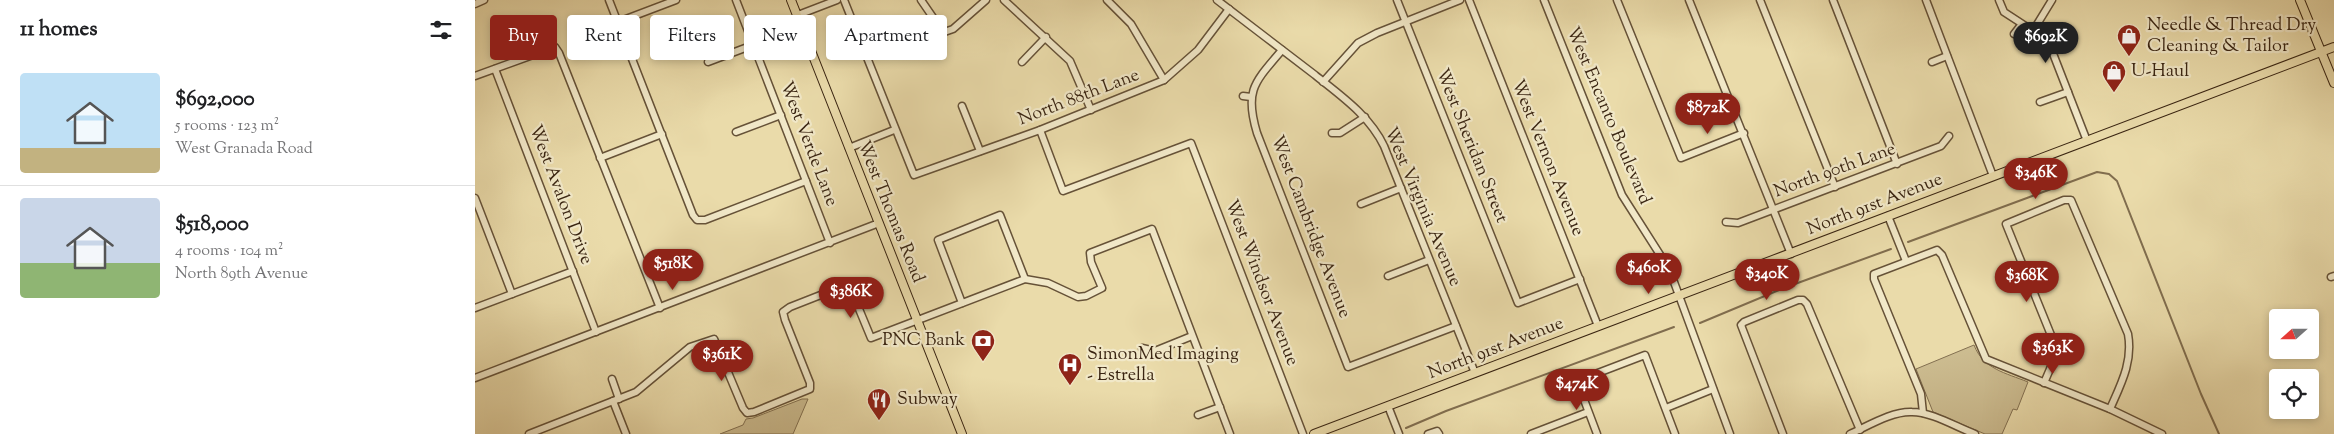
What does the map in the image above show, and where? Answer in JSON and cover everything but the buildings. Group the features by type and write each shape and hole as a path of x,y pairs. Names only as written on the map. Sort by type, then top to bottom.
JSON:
{"main road":[{"name":"West Thomas Road","path":"791,0 797,15"},
{"path":"2301,0 2334,83"},
{"name":"North 91st Avenue","path":"1313,434 2334,47"},
{"name":"West Thomas Road","path":"814,60 962,434"}],"street":[{"path":"609,0 615,15"},
{"path":"636,15 676,0"},
{"name":"West Verde Lane","path":"736,0 744,21"},
{"path":"800,15 837,0"},
{"path":"844,0 894,130 849,148"},
{"path":"921,0 931,15"},
{"path":"947,31 953,29 986,0"},
{"path":"1004,0 1070,60 1091,110"},
{"path":"1107,0 1131,24 1164,80"},
{"name":"West Virginia Avenue","path":"1217,0 1365,117 1381,139 1475,373"},
{"name":"West Sheridan Street","path":"1397,0 1518,303 1580,279"},
{"path":"1323,82 1358,43 1459,0"},
{"name":"West Vernon Avenue","path":"1469,0 1598,326"},
{"name":"West Encanto Boulevard","path":"1544,0 1623,196 1664,262 1679,296 1730,434"},
{"path":"1617,0 1681,158 1744,133"},
{"path":"1689,0 1791,254"},
{"path":"1761,0 1835,187"},
{"path":"1833,0 1897,164"},
{"path":"1926,0 1993,176"},
{"path":"1999,0 2003,12 2033,30 2043,38 2052,51 2087,141"},
{"path":"2033,30 2051,0"},
{"name":"North 88th Lane","path":"894,130 913,175 1040,130 1164,80 1198,50 1229,9"},
{"path":"2014,34 2021,24"},
{"path":"1022,62 1045,37"},
{"path":"475,76 555,47 660,308"},
{"path":"708,62 744,48"},
{"path":"1243,96 1251,97 1258,80 1282,50"},
{"path":"1932,62 1947,56"},
{"path":"633,60 693,215 697,220 705,220 807,181"},
{"name":"West Verde Lane","path":"759,60 830,243"},
{"name":"West Avalon Drive","path":"495,69 596,332"},
{"path":"2040,102 2068,92"},
{"name":"West Cambridge Avenue","path":"1251,97 1251,107 1257,133 1348,367 1456,326"},
{"path":"962,106 980,151"},
{"path":"736,132 781,115"},
{"path":"1332,132 1341,133 1346,131 1365,117"},
{"name":"West Windsor Avenue","path":"1040,130 1063,191 1191,143 1303,434"},
{"path":"600,158 662,134"},
{"name":"North 90th Lane","path":"1726,222 1739,223 1897,164 1941,146 1949,136"},
{"path":"1361,204 1401,188"},
{"path":"475,198 512,294"},
{"path":"2044,383 2053,362 2053,340 2006,224 2064,200 2071,200 2129,340 2129,365 2110,409"},
{"path":"963,303 938,240 1000,215 1025,279"},
{"path":"1889,216 1906,261"},
{"path":"475,378 879,223"},
{"path":"529,434 545,431 642,389 690,346 714,339 747,413 810,389 810,383 783,312 790,307 841,287 847,287 852,292 871,338 1025,279 1048,283 1078,297 1086,296 1102,288 1091,262 1090,253 1152,229 1230,434"},
{"path":"1923,413 1921,394 1874,279 1874,274 1937,250 1942,255 1986,358 2110,409 2162,434"},
{"path":"1388,276 1429,260"},
{"path":"475,308 573,271"},
{"path":"1783,434 1741,326 1745,322 1798,300 1803,300 1807,304 1859,430"},
{"path":"1142,348 1155,351 1193,336"},
{"path":"1597,434 1577,381 1645,355 1675,434"},
{"path":"612,379 626,434"},
{"path":"1666,408 1713,389"},
{"path":"1388,406 1399,434"},
{"path":"1198,415 1220,407"},
{"path":"1531,434 1588,412"},
{"path":"1849,434 1903,412 1923,413 1975,434"},
{"path":"1428,434 1438,432"}],"shaded area":[{"path":"1974,345 1983,360 1989,365 2028,382 2017,410 2013,409 2002,434 1985,434 1933,412 1916,369"},
{"path":"802,399 808,399 793,434 720,434 743,425 746,419"}],"waterway":[{"path":"1908,242 2097,172 2109,174 2117,181 2201,394 2219,434"},
{"path":"1700,323 1784,288 1891,249"},
{"path":"1406,428 1446,411 1674,327"}],"place":[{"name":"Needle & Thread Dry Cleaning & Tailor","path":"2129,57"},
{"name":"U-Haul","path":"2114,93"},
{"name":"PNC Bank","path":"983,362"},
{"name":"SimonMed Imaging - Estrella","path":"1070,386"},
{"name":"Subway","path":"879,421"}]}
